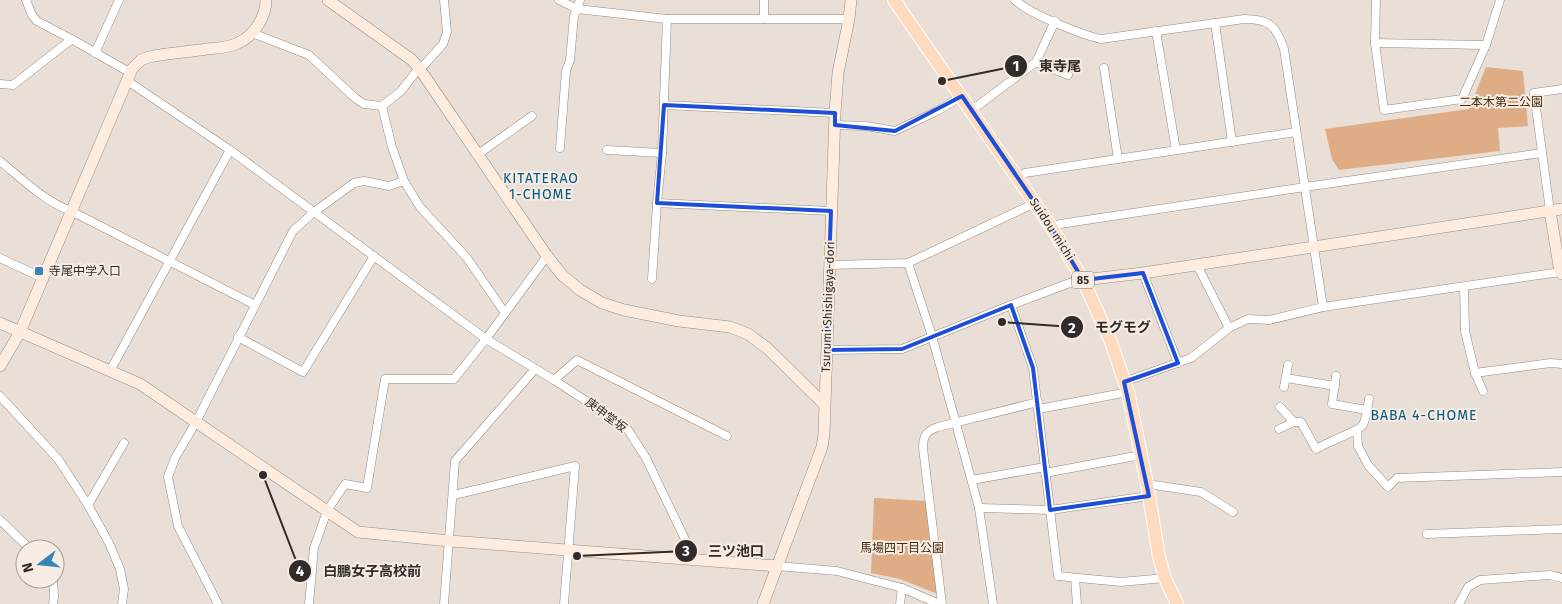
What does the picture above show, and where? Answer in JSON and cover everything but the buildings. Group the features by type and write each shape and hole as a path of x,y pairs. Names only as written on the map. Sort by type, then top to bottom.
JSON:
{"main road":[{"name":"Suidou michi","path":"894,0 1036,203 1083,280 1111,342 1126,387 1148,490 1159,557 1165,578 1177,604"}],"street":[{"name":"庚申堂坂","path":"26,0 32,15 37,21 95,53 486,339 595,406 628,430 646,458 695,560"},
{"path":"95,53 120,0"},
{"path":"0,366 20,332 128,76 134,66 145,58 231,46 242,41 252,33 265,12 266,0"},
{"path":"328,0 412,60 419,68 547,256 562,275 580,290 602,303 632,312 679,321 730,327 748,334 767,348 824,404"},
{"path":"252,33 309,55 355,98 364,104 382,106 401,91 419,68 444,44 447,32 444,0"},
{"path":"559,0 577,9 667,19 849,19"},
{"path":"560,148 566,71 570,60 574,16 580,0"},
{"path":"764,0 764,19"},
{"name":"Tsurumi Shishigaya-dori","path":"763,604 820,453 824,434 835,119 838,73 851,0"},
{"path":"1015,0 1101,42 1156,31 1244,19 1258,19 1266,22 1277,32 1284,49 1323,307"},
{"path":"1376,0 1375,43 1384,110 1462,99 1486,45 1500,0"},
{"path":"652,278 662,153 667,19"},
{"path":"972,110 1036,62 1055,21"},
{"path":"1215,23 1232,142"},
{"path":"1156,31 1176,150"},
{"path":"0,84 13,84 72,39"},
{"path":"1375,43 1486,45"},
{"path":"1036,62 1068,75"},
{"path":"1104,68 1118,159"},
{"path":"0,324 140,384 358,532 364,534 838,571 902,588 941,604 923,441 926,432 956,422 1126,387 1191,358 1229,328 1248,320 1269,320 1323,307 1561,273 1556,210 1542,153 1534,93 1562,89"},
{"path":"664,105 835,119 895,131 937,111 962,96"},
{"path":"382,106 392,147 404,181 420,207 467,258 505,314"},
{"path":"477,155 532,116"},
{"path":"1018,178 1025,173 1296,132"},
{"path":"110,371 230,150"},
{"path":"607,150 662,153"},
{"path":"1052,228 1060,224 1542,153"},
{"path":"0,161 58,206 255,305"},
{"path":"218,604 178,526 168,477 175,458 196,422 293,231 314,212 354,183 364,181 389,186 404,181"},
{"path":"657,203 831,211"},
{"path":"829,265 908,263 1036,203"},
{"path":"826,350 902,349 1075,281 1143,273 1556,210"},
{"path":"238,338 303,372 374,256"},
{"path":"309,604 314,548 327,511 345,484 367,488 385,379 454,379 547,256"},
{"path":"0,258 43,278"},
{"path":"908,263 932,336 980,508 993,604"},
{"path":"1197,265 1229,328"},
{"path":"1143,273 1178,363"},
{"path":"1464,287 1466,330 1475,373 1484,391"},
{"path":"1011,305 1033,368 1058,576 1122,582 1165,578"},
{"path":"554,380 576,360 727,436"},
{"path":"1475,373 1551,363 1562,364"},
{"path":"1284,387 1288,365"},
{"path":"444,604 454,495 455,461 535,369"},
{"path":"1336,376 1332,404 1367,410"},
{"path":"1286,378 1335,386"},
{"path":"0,396 58,459 88,505 109,543 120,569 124,589 122,604"},
{"path":"1279,429 1294,422 1301,422 1316,449 1363,426 1369,399"},
{"path":"1280,407 1294,422"},
{"path":"1358,430 1358,446 1368,465 1388,487 1398,478 1562,472"},
{"path":"88,505 124,443"},
{"path":"972,480 1141,455"},
{"path":"454,495 575,466 564,604"},
{"path":"980,508 1050,510 1148,490 1201,492 1233,512"},
{"path":"0,520 20,539"},
{"path":"1427,534 1562,529"},
{"path":"1459,604 1468,587 1480,580 1550,575 1562,578"},
{"path":"1075,578 1077,604"},
{"path":"900,604 902,588"},
{"path":"52,604 54,589"}],"highlighted area":[{"path":"962,96 1052,228 1083,280 1143,273 1178,363 1124,382 1149,496 1050,510 1033,368 1011,305 902,349 826,350 831,211 657,203 664,105 835,113 835,125 895,131"}],"green space":[{"name":"二本木第二公園","path":"1486,67 1523,71 1528,126 1498,128 1500,151 1339,170 1332,159 1325,129 1469,109"},
{"name":"馬場四丁目公園","path":"874,498 927,501 938,594 900,579 871,573"}],"place":[{"name":"東寺尾","path":"942,81"},
{"name":"寺尾中学入口","path":"39,271"},
{"name":"モグモグ","path":"1002,322"},
{"name":"白鵬女子高校前","path":"263,475"},
{"name":"三ツ池口","path":"577,556"}],"district":[{"name":"KITATERAO 1-CHOME","path":"541,186"},
{"name":"BABA 4-CHOME","path":"1424,415"}]}
